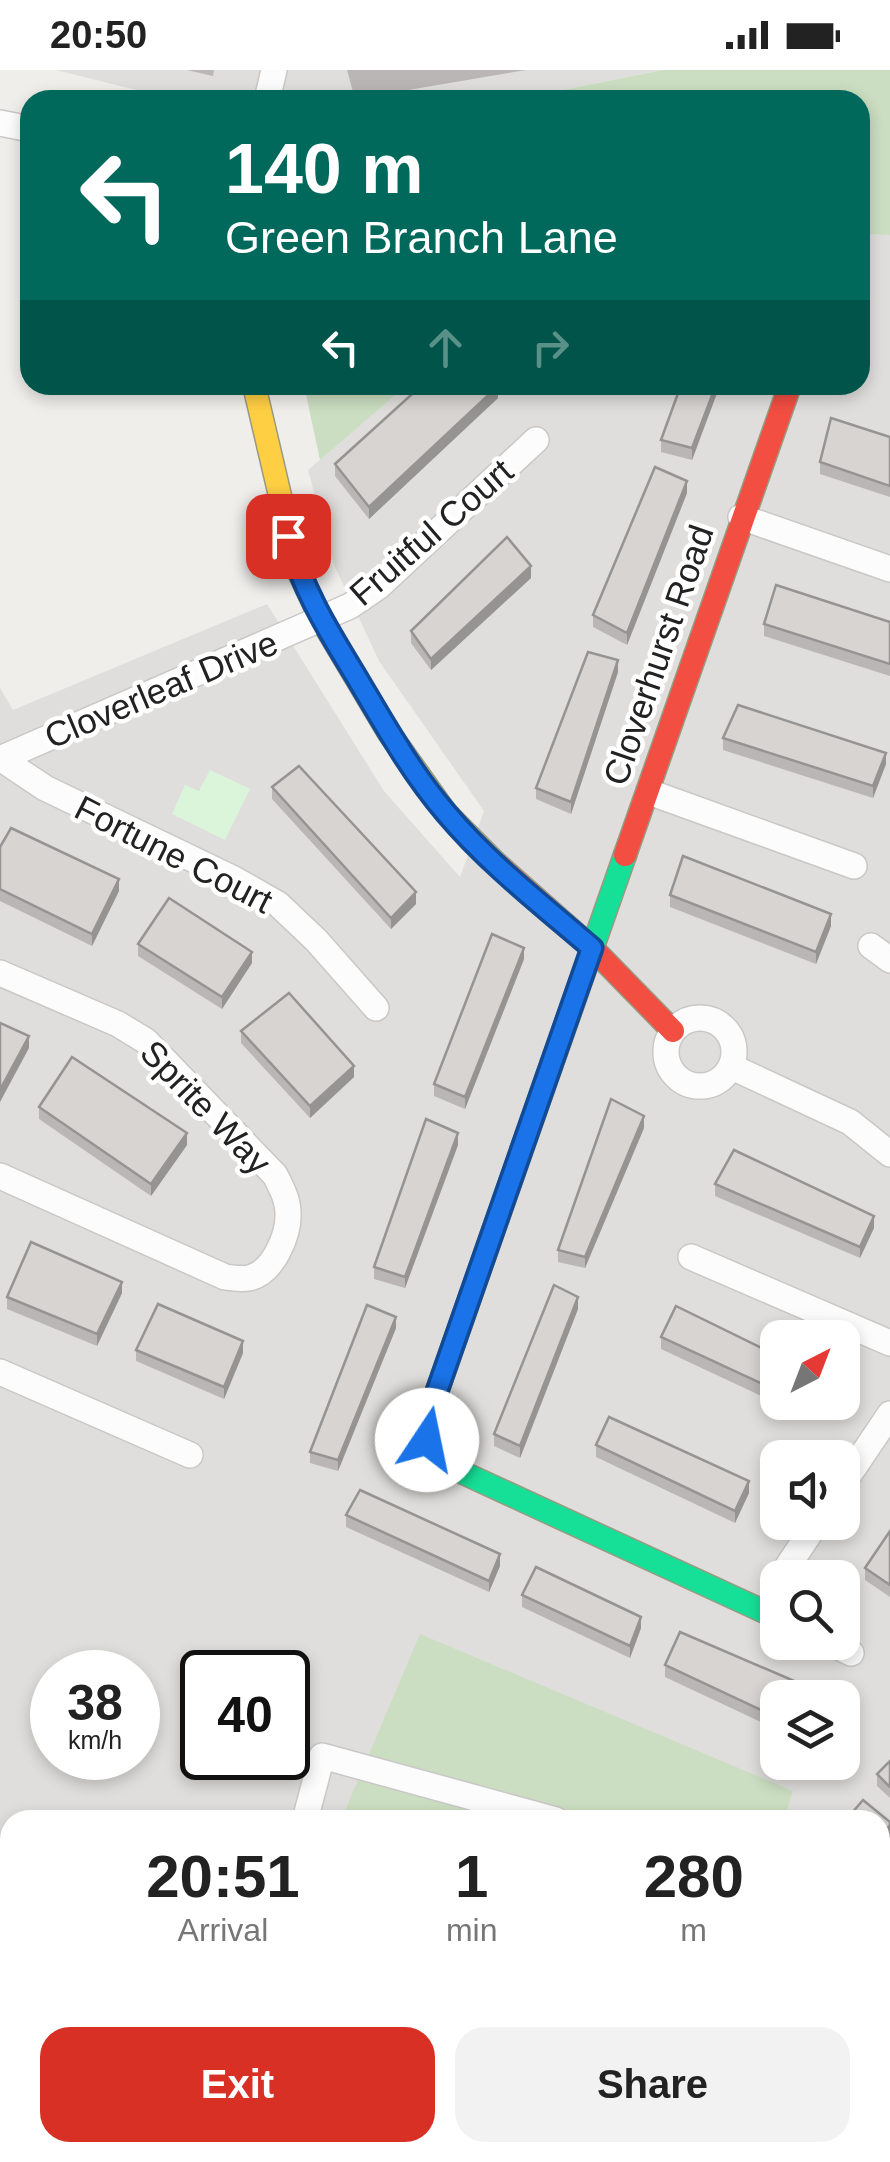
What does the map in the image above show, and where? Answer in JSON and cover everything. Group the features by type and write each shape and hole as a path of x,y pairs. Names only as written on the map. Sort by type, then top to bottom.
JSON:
{"street":[{"path":"256,395 296,568 321,619 390,733 446,813 515,882 592,948 673,1031"},
{"name":"Cloverhurst Road","path":"760,1610 446,1465 427,1440 428,1417 786,395"},
{"name":"Fruitful Court","path":"321,619 378,588 536,440"},
{"path":"741,518 890,568"},
{"name":"Cloverleaf Drive","path":"0,759 321,619"},
{"name":"Fortune Court","path":"0,759 45,788 278,904 376,1008"},
{"path":"649,792 854,866"},
{"name":"Sprite Way","path":"0,974 118,1024 146,1041 274,1174 286,1197 289,1216 274,1263 248,1278 225,1278 0,1176"},
{"path":"697,1018 724,1027 735,1053 732,1067 710,1086 682,1082 666,1059 673,1031 697,1018"},
{"path":"732,1067 850,1122 890,1154"},
{"path":"691,1257 890,1343"},
{"path":"0,1372 190,1455"},
{"path":"860,1458 890,1414"},
{"path":"308,1810 322,1756 519,1810"}],"shaded area":[{"path":"56,70 663,70 562,90 136,90"},
{"path":"870,234 890,235 890,1810 787,1810 793,1791 500,1810 0,1810 0,688 13,710 267,604 384,791 460,877 484,811 379,661 335,567 308,470 395,395 870,395"}],"green space":[{"path":"663,70 890,70 890,235 870,234 870,90 562,90"},
{"path":"306,395 395,395 320,460"},
{"path":"210,770 250,789 225,840 172,814 185,785 199,791"},
{"path":"420,1634 793,1791 787,1810 345,1810"}],"building":[{"path":"411,395 488,395 369,507 335,464"},
{"path":"677,395 712,395 692,448 661,440"},
{"path":"831,418 890,437 890,486 820,462"},
{"path":"655,467 687,481 627,633 593,615"},
{"path":"507,537 531,566 431,659 411,631"},
{"path":"776,585 890,622 890,664 764,624"},
{"path":"588,652 618,660 571,802 536,788"},
{"path":"738,705 886,753 873,786 723,738"},
{"path":"299,766 416,892 391,918 272,787"},
{"path":"11,828 119,879 92,934 0,889 0,847"},
{"path":"683,856 831,914 816,952 670,895"},
{"path":"169,898 252,952 222,997 138,944"},
{"path":"492,934 524,948 465,1097 434,1084"},
{"path":"289,993 354,1066 310,1106 241,1031"},
{"path":"0,1023 29,1036 0,1090"},
{"path":"72,1057 187,1133 151,1184 39,1107"},
{"path":"611,1099 644,1116 585,1257 558,1250"},
{"path":"426,1119 458,1133 405,1277 374,1267"},
{"path":"734,1150 874,1216 860,1247 715,1184"},
{"path":"31,1242 122,1282 97,1334 7,1297"},
{"path":"554,1285 578,1297 520,1446 494,1434"},
{"path":"158,1304 243,1341 224,1387 136,1350"},
{"path":"367,1305 396,1317 338,1460 310,1452"},
{"path":"676,1306 760,1347 760,1383 661,1337"},
{"path":"609,1417 749,1481 735,1511 596,1445"},
{"path":"360,1490 500,1554 489,1581 346,1515"},
{"path":"890,1531 890,1585 865,1568"},
{"path":"536,1567 641,1617 630,1646 522,1595"},
{"path":"680,1632 792,1680 760,1680 760,1710 665,1665"},
{"path":"890,1761 890,1787 877,1774"},
{"path":"863,1800 875,1810 854,1810"}],"traffic: fast":[{"path":"625,855 428,1417 427,1440 446,1465 760,1610"}],"traffic: slow":[{"path":"256,395 297,568 321,619 389,733 446,813 497,864"}],"traffic: jam":[{"path":"625,855 786,395"},
{"path":"497,864 592,948 673,1031"}],"route":[{"path":"288,536 296,568 321,619 390,733 446,813 515,882 592,948 428,1417 427,1440"}]}
